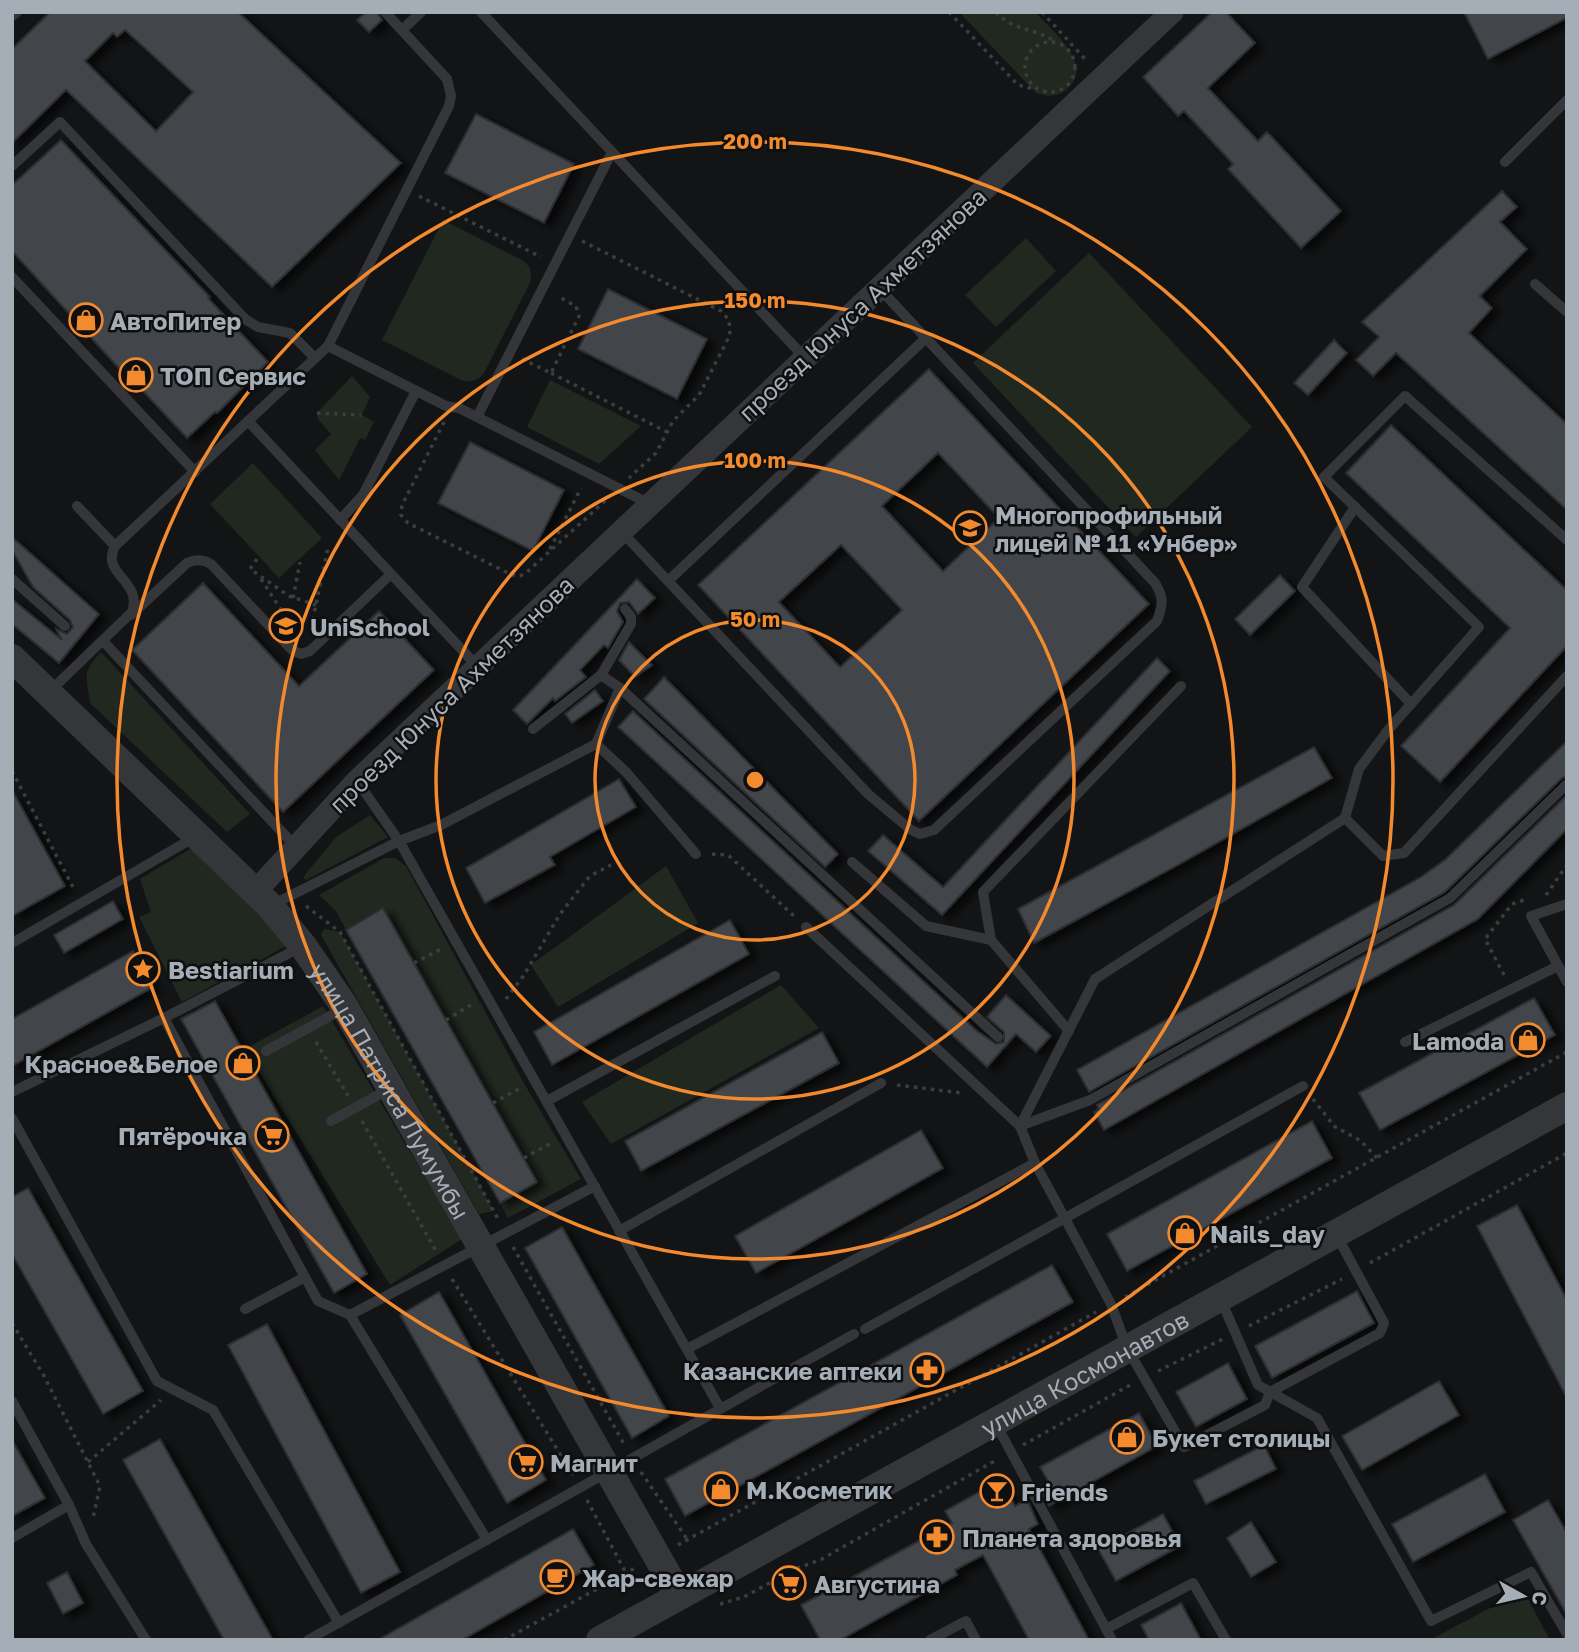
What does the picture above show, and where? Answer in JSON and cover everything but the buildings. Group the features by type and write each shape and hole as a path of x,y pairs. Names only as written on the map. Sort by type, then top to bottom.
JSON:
{"street":[{"name":"проезд Юнуса Ахметзянова","path":"262,899 296,847 357,781 1172,12"},
{"name":"улица Патриса Лумумбы","path":"12,658 262,899 303,946 346,1008 482,1246 621,1465 655,1557 679,1595"},
{"name":"улица Космонавтов","path":"605,1639 679,1595 1567,1106"}],"lane":[{"path":"12,16 17,12"},
{"path":"127,619 134,607 134,594 113,567 111,555 115,546 328,346 449,106 451,90 447,79 385,12"},
{"path":"402,30 421,12"},
{"path":"481,12 805,358"},
{"path":"1505,162 1567,100"},
{"path":"12,166 60,121 245,319 258,327 290,333 315,358"},
{"path":"477,417 612,152"},
{"path":"12,277 195,472"},
{"path":"1535,284 1567,312"},
{"path":"621,531 868,794 911,831 920,834 934,830 965,802 1157,621 1163,606 1162,594 1155,583 879,288"},
{"path":"668,581 926,338"},
{"path":"328,346 650,504"},
{"path":"340,520 367,489 416,391"},
{"path":"1020,1126 1095,979 1345,818 1359,769 1411,704 1479,627 1324,477 1405,396 1567,540"},
{"path":"248,421 478,667"},
{"path":"77,506 115,546"},
{"path":"1355,507 1302,587 1411,704"},
{"path":"48,693 187,563 201,560 211,564 292,650 305,653 391,574"},
{"path":"12,579 65,626"},
{"path":"533,729 601,675 631,624 631,617 625,609"},
{"path":"103,641 296,847"},
{"path":"601,675 620,688 998,1037"},
{"path":"1345,818 1383,856 1404,853 1567,676"},
{"path":"1069,1031 991,940 983,892 1181,686"},
{"path":"262,899 441,825 596,744 620,688"},
{"path":"596,744 626,772 696,854"},
{"path":"357,781 399,841 720,1408"},
{"path":"1020,1126 1090,1100 1450,898 1567,784"},
{"path":"12,943 197,836"},
{"path":"852,862 926,926 991,940"},
{"path":"1567,904 1531,916 1567,982"},
{"path":"806,927 1020,1126 1035,1163 1111,1304 1127,1348 1184,1447 1265,1405 1270,1392 1380,1333 1384,1323 1336,1233"},
{"path":"12,1092 303,946"},
{"path":"1405,1042 1558,966"},
{"path":"547,1101 775,976"},
{"path":"266,1051 346,1008"},
{"path":"164,1018 318,1301 350,1315 487,1540"},
{"path":"619,1231 881,1083"},
{"path":"308,1640 720,1408 1303,1086"},
{"path":"331,1121 391,1088"},
{"path":"12,1118 157,1381 213,1410 339,1623"},
{"path":"687,1349 1035,1163"},
{"path":"350,1315 595,1186"},
{"path":"246,1310 305,1277"},
{"path":"1220,1297 1258,1385 1317,1418 1431,1620 1531,1572 1567,1634"},
{"path":"12,1401 69,1505 86,1544 141,1638"},
{"path":"995,1421 1112,1640"},
{"path":"12,1538 69,1505"},
{"path":"1106,1629 1193,1583 1226,1640"},
{"path":"930,1640 966,1620 976,1640"}],"path":[{"path":"949,12 1018,85 1042,92 1055,92 1068,85 1074,75 1075,62 1069,50 1038,33 1015,27 996,12"},
{"path":"1042,12 1086,59"},
{"path":"1035,89 1026,76 1025,60 1034,47 1048,41 1056,42"},
{"path":"420,196 555,264"},
{"path":"451,408 400,510 404,519 512,575 523,575 656,453 673,421 702,389 730,335 729,320 721,311 570,234"},
{"path":"542,289 572,304 579,312 578,320 551,373"},
{"path":"510,353 667,432"},
{"path":"317,413 361,415"},
{"path":"548,553 588,473"},
{"path":"305,653 328,548"},
{"path":"257,559 250,569 293,598 316,605"},
{"path":"293,598 299,562"},
{"path":"258,574 297,633 309,637"},
{"path":"12,771 81,903"},
{"path":"696,854 728,855 806,927"},
{"path":"1531,916 1567,865"},
{"path":"496,1012 524,975 560,914 590,876 611,866"},
{"path":"1512,989 1485,939 1512,904 1549,891"},
{"path":"305,905 340,932 500,1224"},
{"path":"414,963 456,942"},
{"path":"446,1020 487,996"},
{"path":"308,1028 444,1265 581,1488 626,1573"},
{"path":"493,1103 535,1080"},
{"path":"881,1083 989,1097"},
{"path":"1303,1086 1334,1126 1361,1141 1377,1157"},
{"path":"524,1158 566,1135"},
{"path":"710,1609 744,1597 795,1569 820,1560 1144,1378 1356,1271 1567,1153"},
{"path":"504,1640 687,1539 621,1465 512,1244"},
{"path":"12,1322 44,1376 100,1486 86,1544"},
{"path":"88,1462 173,1389"}],"shaded area":[{"path":"959,12 1035,12 1060,38 1074,58 1075,79 1060,94 1048,96 1036,93"},
{"path":"443,220 524,261 530,268 531,281 484,373 477,380 461,380 382,340"},
{"path":"1026,238 1056,271 996,327 965,295"},
{"path":"1089,253 1252,427 1136,537 973,363"},
{"path":"352,376 370,397 362,415 374,422 365,440 360,438 339,480 315,450 331,434 318,419 317,413"},
{"path":"550,380 641,426 599,464 527,427"},
{"path":"253,463 322,538 279,578 210,504"},
{"path":"101,652 250,814 227,832 90,703 88,670"},
{"path":"370,815 388,837 306,880 303,877 336,837"},
{"path":"195,846 292,943 182,1002 139,917 151,912 140,879"},
{"path":"384,858 395,858 406,866 525,1085 581,1179 508,1218 500,1203 537,1182 384,909 346,930 336,911 319,895"},
{"path":"666,866 698,923 558,1007 531,965"},
{"path":"324,929 340,932 494,1211 479,1214 321,935"},
{"path":"781,985 819,1028 611,1144 582,1102"},
{"path":"323,1006 462,1239 390,1285 245,1049"},
{"path":"1523,1590 1550,1640 1430,1640"}],"place":[{"name":"АвтоПитер","path":"86,320"},
{"name":"ТОП Сервис","path":"136,375"},
{"name":"Многопрофильный лицей № 11 «Унбер»","path":"970,528"},
{"name":"UniSchool","path":"286,626"},
{"name":"Bestiarium","path":"143,969"},
{"name":"Lamoda","path":"1528,1040"},
{"name":"Красное&Белое","path":"243,1063"},
{"name":"Пятёрочка","path":"272,1135"},
{"name":"Nails_day","path":"1185,1233"},
{"name":"Казанские аптеки","path":"927,1370"},
{"name":"Букет столицы","path":"1127,1437"},
{"name":"Магнит","path":"526,1462"},
{"name":"М.Косметик","path":"721,1489"},
{"name":"Friends","path":"997,1491"},
{"name":"Планета здоровья","path":"937,1537"},
{"name":"Жар-свежар","path":"557,1577"},
{"name":"Августина","path":"789,1583"}]}
